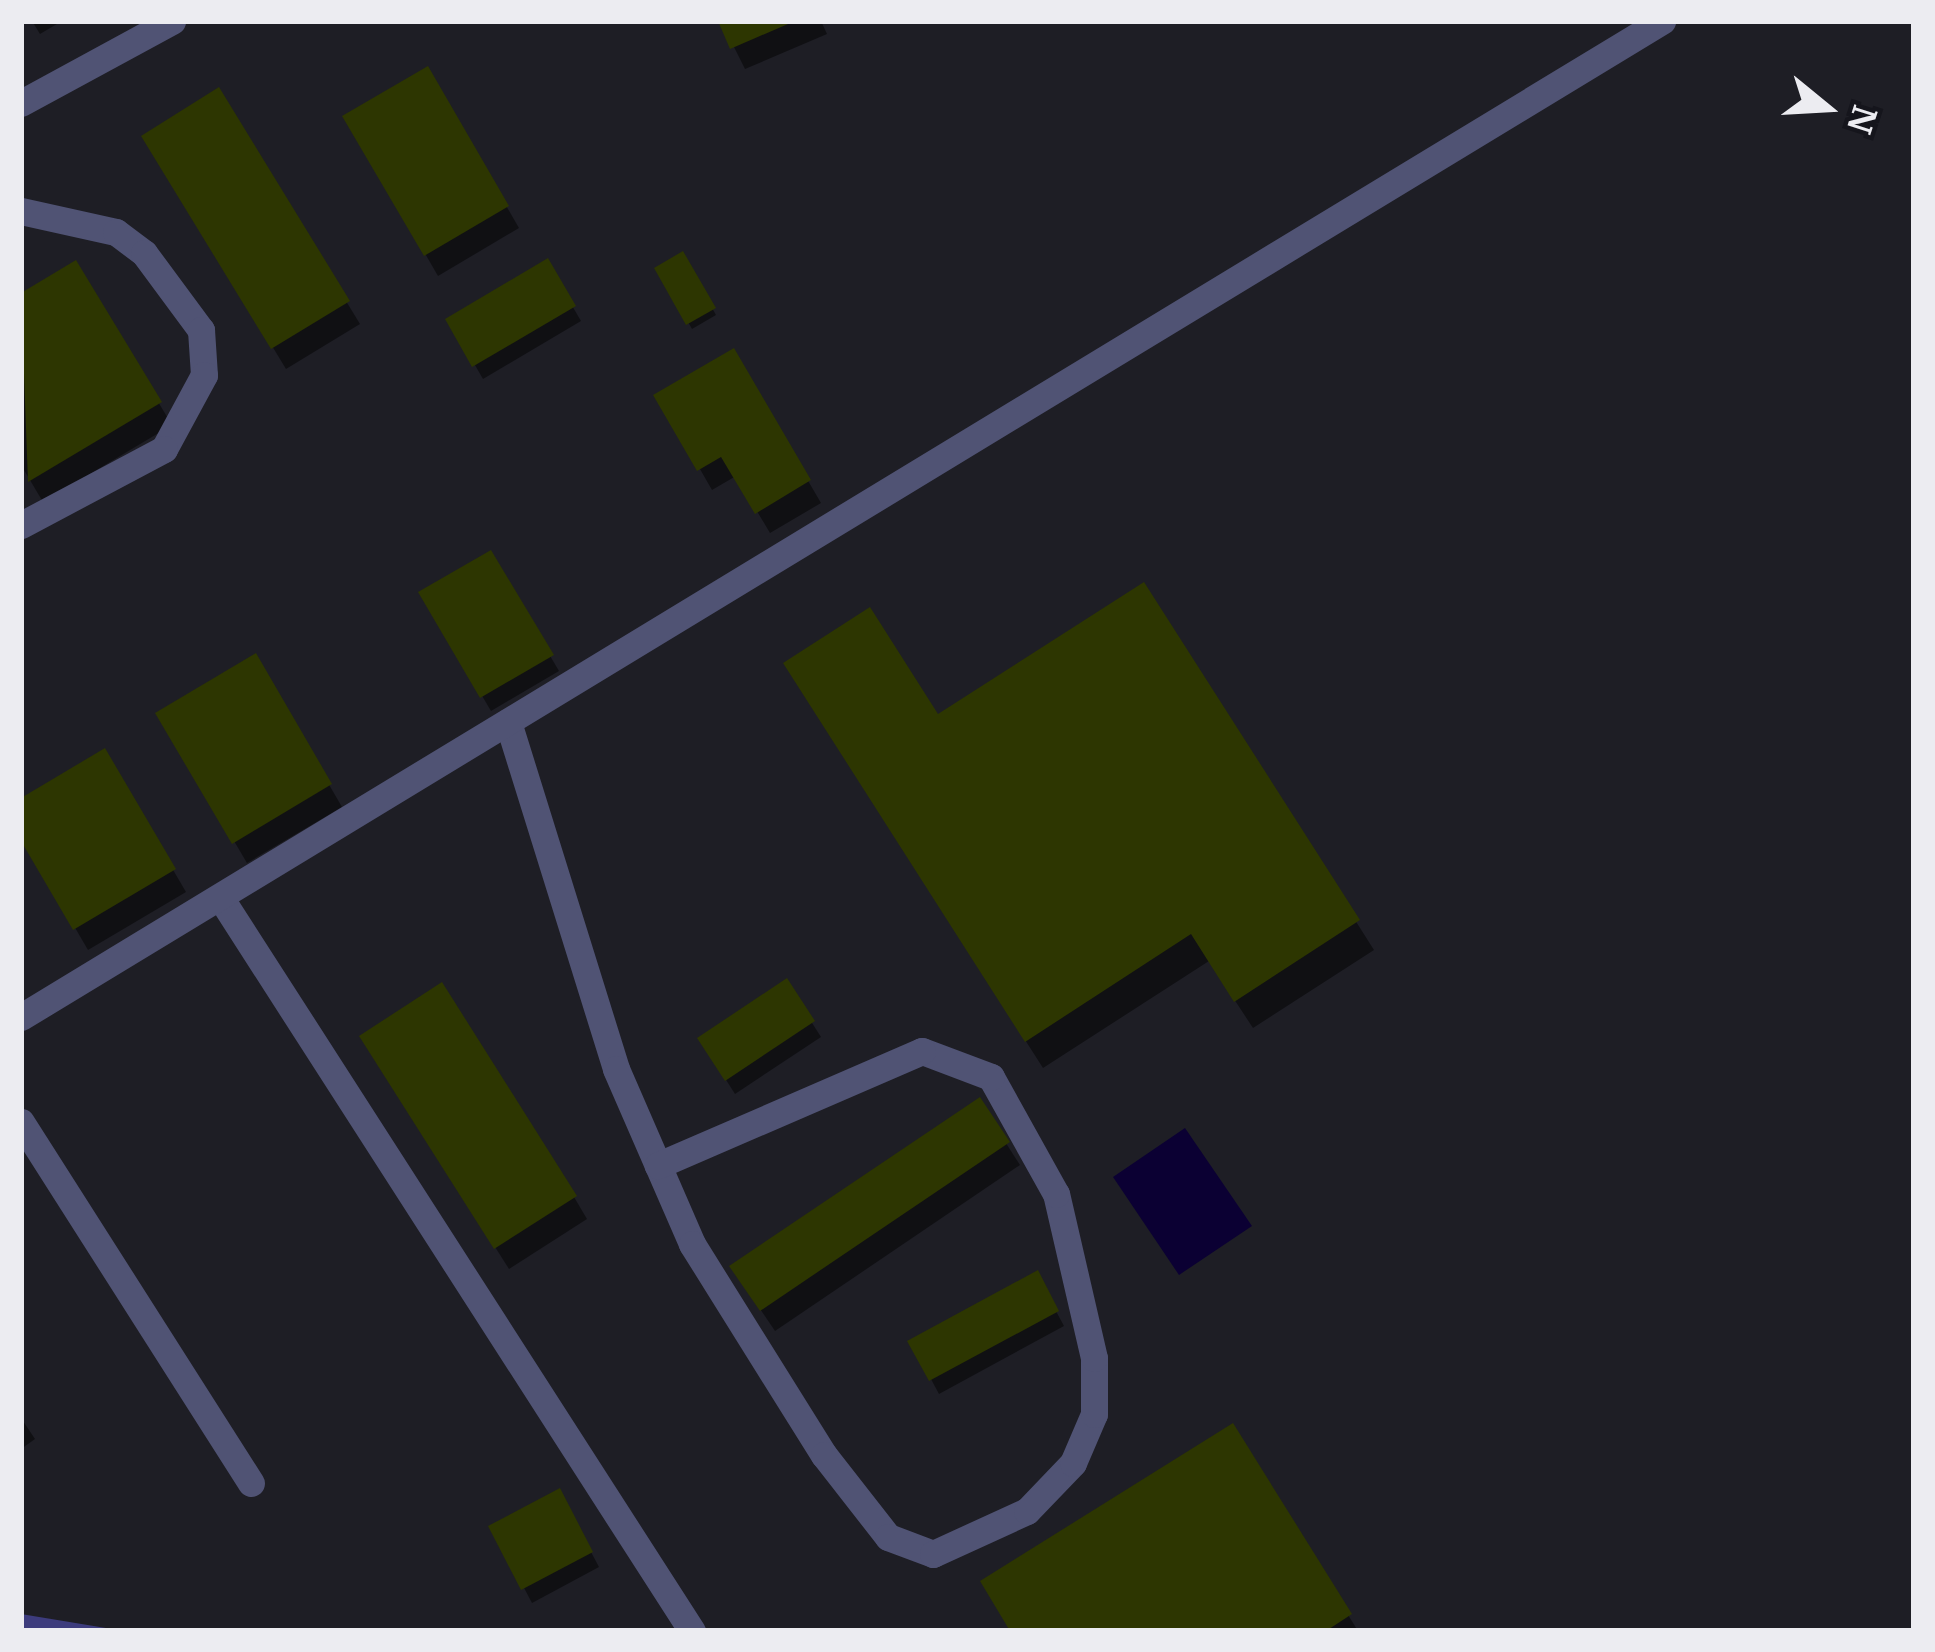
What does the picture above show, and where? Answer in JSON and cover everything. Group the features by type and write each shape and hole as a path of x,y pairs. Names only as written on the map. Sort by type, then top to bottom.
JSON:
{"lane":[{"path":"21,103 172,21"},
{"path":"21,1017 1662,21"},
{"path":"21,211 116,232 144,253 201,330 205,375 164,449 21,525"},
{"path":"508,722 616,1069 692,1244 888,1537 933,1554 977,1542 1073,1463 1094,1414 1094,1358 1056,1194 991,1077 922,1051 658,1165"},
{"path":"220,897 692,1631"},
{"path":"21,1123 251,1484"}],"shaded area":[{"path":"1185,1128 1252,1226 1179,1275 1113,1177"},
{"path":"21,1614 124,1631 21,1631"}],"building":[{"path":"718,21 795,21 730,49"},
{"path":"428,66 509,206 424,256 342,116"},
{"path":"219,87 350,301 271,349 141,136"},
{"path":"683,251 716,308 686,325 654,268"},
{"path":"548,258 576,306 472,367 445,319"},
{"path":"76,260 162,402 28,482 21,293"},
{"path":"734,348 811,480 755,514 721,457 697,471 653,395"},
{"path":"491,550 554,655 480,698 418,592"},
{"path":"1144,582 1360,920 1234,1002 1191,934 1025,1042 783,663 870,607 938,714"},
{"path":"256,653 332,784 232,844 155,713"},
{"path":"105,748 176,869 73,930 21,841 21,798"},
{"path":"787,978 815,1021 725,1081 697,1038"},
{"path":"442,982 577,1196 494,1249 359,1036"},
{"path":"980,1097 1010,1142 760,1311 729,1266"},
{"path":"1038,1270 1059,1311 929,1381 907,1341"},
{"path":"1233,1423 1352,1614 1326,1631 1010,1631 980,1581"},
{"path":"560,1488 593,1552 521,1590 488,1526"}]}
